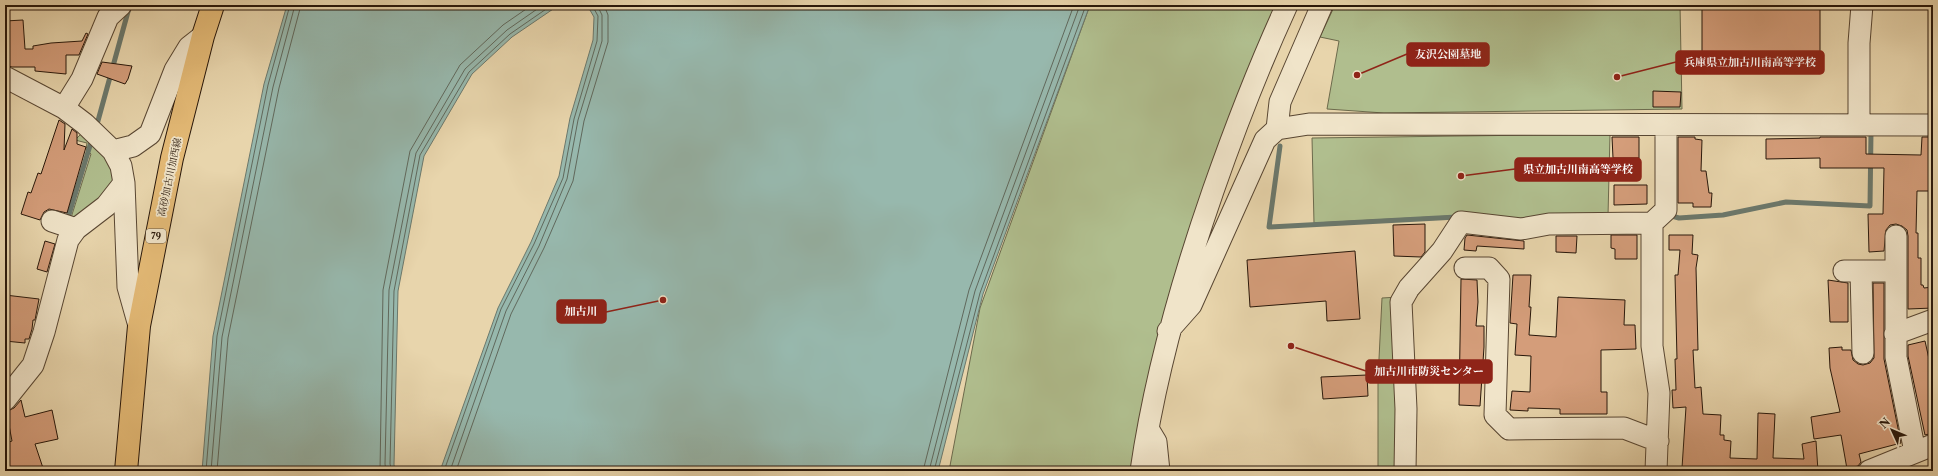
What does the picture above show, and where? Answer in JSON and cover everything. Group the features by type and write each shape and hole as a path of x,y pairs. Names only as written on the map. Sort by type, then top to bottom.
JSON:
{"main road":[{"name":"高砂加古川加西線","path":"126,471 139,326 172,158 203,36 213,5"}],"street":[{"path":"1141,471 1147,426 1168,331 1191,255 1228,148 1263,56 1287,5"},
{"path":"1277,129 1280,102 1322,5"},
{"path":"1862,5 1859,43 1866,125"},
{"path":"64,108 82,79 114,9"},
{"path":"100,137 133,146 150,134 175,70 190,47 203,36"},
{"path":"5,77 64,108 100,137 121,166 124,183 128,287 139,326"},
{"path":"1168,331 1191,305 1265,140 1277,129 1309,124 1666,126 1933,125"},
{"path":"1656,471 1659,393 1652,346 1659,217 1666,126"},
{"path":"5,400 33,365 44,332 68,240 65,224 106,206 124,183"},
{"path":"1405,471 1406,409 1401,302 1409,288 1442,251 1461,222 1521,229 1549,224 1659,217"},
{"path":"1869,471 1924,449 1896,357 1896,236"},
{"path":"1465,268 1489,268 1498,279 1495,415 1509,428 1624,428 1658,441"},
{"path":"1858,341 1852,271 1896,271"},
{"path":"1896,334 1933,320"},
{"path":"1147,426 1156,442 1159,471"}],"green space":[{"path":"1090,5 1279,5 1131,471 949,471 980,308"},
{"path":"1335,5 1680,5 1682,109 1384,113 1327,109 1339,41 1320,37"},
{"path":"83,132 108,161 114,178 113,187 107,199 70,221 91,154 86,149 87,143 75,140"},
{"path":"1610,134 1608,216 1526,221 1469,215 1314,223 1312,138"},
{"path":"1399,297 1401,471 1378,471 1378,379 1382,298"}],"water":[{"path":"287,5 559,5 512,37 472,74 424,156 398,291 394,465 396,471 202,471 213,336 264,84"},
{"path":"587,5 1090,5 983,294 938,471 440,471 498,308 531,242 559,176 570,118 593,40 594,17"}],"building":[{"path":"1702,5 1820,5 1820,56 1702,57"},
{"path":"23,20 25,49 33,49 33,46 51,43 82,41 86,33 88,34 79,55 66,55 66,74 35,71 35,67 12,67 5,65 5,21"},
{"path":"102,62 132,66 125,84 97,74"},
{"path":"1653,91 1681,92 1680,107 1653,107"},
{"path":"59,120 65,124 64,150 72,129 77,133 77,144 86,147 67,213 49,209 44,212 40,220 21,214 28,192 31,193 38,173 41,174"},
{"path":"1612,137 1639,137 1639,158 1613,158"},
{"path":"1678,137 1695,137 1695,139 1702,140 1701,171 1706,171 1709,193 1712,193 1711,207 1693,207 1693,203 1678,203"},
{"path":"1866,137 1866,154 1921,155 1922,137 1933,137 1933,191 1917,191 1916,233 1918,233 1918,258 1921,258 1921,285 1923,285 1924,288 1933,287 1933,308 1908,309 1907,230 1896,224 1890,225 1886,230 1884,251 1869,252 1868,214 1883,214 1884,168 1820,168 1820,158 1766,159 1766,139"},
{"path":"1614,185 1647,185 1647,204 1614,205"},
{"path":"1425,224 1425,252 1421,257 1394,256 1393,225"},
{"path":"1467,235 1524,241 1524,249 1477,246 1476,251 1464,250 1465,238"},
{"path":"1611,235 1637,235 1637,259 1615,259 1615,249 1611,248"},
{"path":"1669,235 1693,235 1692,254 1698,255 1696,268 1698,350 1693,350 1695,388 1701,387 1703,414 1721,415 1720,435 1724,435 1724,440 1731,441 1730,458 1757,459 1758,413 1775,414 1773,458 1804,459 1802,444 1816,441 1818,471 1701,471 1701,469 1682,468 1686,407 1673,408 1672,390 1676,390 1675,359 1677,359 1675,275 1678,275 1680,250 1669,250"},
{"path":"1556,236 1577,236 1576,253 1556,252"},
{"path":"45,241 55,244 47,272 37,269"},
{"path":"1355,251 1360,319 1327,321 1326,301 1250,307 1247,260"},
{"path":"1513,275 1531,275 1529,335 1556,337 1558,297 1625,300 1624,325 1635,325 1636,349 1601,350 1601,392 1607,392 1607,414 1560,414 1560,409 1528,408 1528,411 1510,410 1512,391 1530,392 1531,356 1515,355 1517,324 1510,323"},
{"path":"1461,279 1477,280 1478,302 1476,326 1484,326 1480,406 1459,405"},
{"path":"1828,280 1848,283 1848,322 1830,322"},
{"path":"1873,283 1884,283 1884,359 1901,443 1859,454 1861,462 1858,466 1847,469 1841,435 1814,439 1811,417 1840,412 1830,368 1829,348 1842,347 1842,350 1851,350 1853,360 1858,364 1863,365 1870,363 1874,358"},
{"path":"5,295 39,299 35,320 33,320 29,339 25,339 25,343 5,341"},
{"path":"1925,341 1931,368 1933,367 1933,433 1925,435 1908,356 1908,345"},
{"path":"1367,375 1368,396 1323,399 1321,377"},
{"path":"21,400 25,417 52,410 58,439 35,444 44,471 10,471 5,456 5,453 8,452 6,443 12,441 8,420 5,419 5,412 14,408"}],"waterway":[{"path":"96,128 129,8"},
{"path":"1668,215 1679,218 1723,215 1786,202 1870,206 1871,132"},
{"path":"67,221 92,139"},
{"path":"1280,146 1269,227 1457,217"}],"place":[{"name":"友沢公園墓地","path":"1357,75"},
{"name":"兵庫県立加古川南高等学校","path":"1617,77"},
{"name":"県立加古川南高等学校","path":"1461,176"},
{"name":"加古川","path":"663,300"},
{"name":"加古川市防災センター","path":"1291,346"}]}
